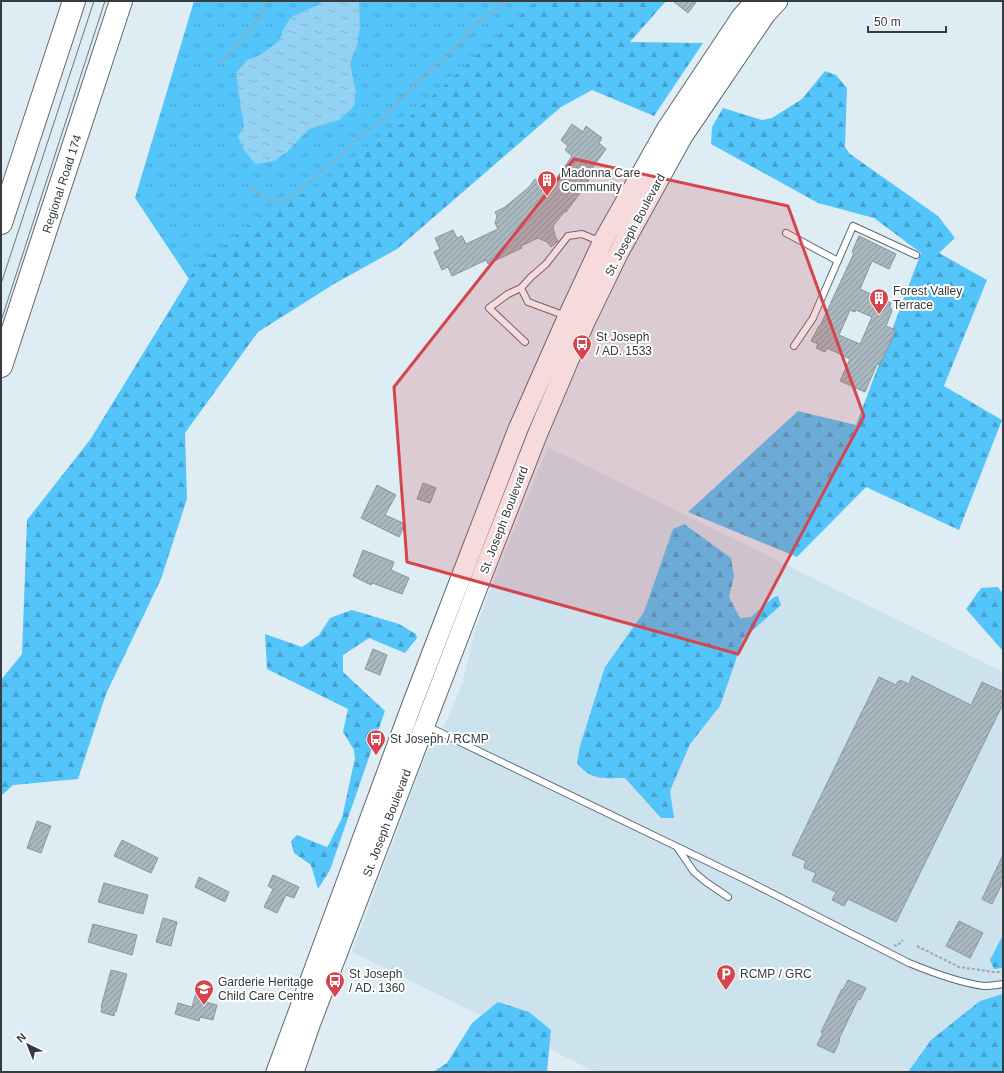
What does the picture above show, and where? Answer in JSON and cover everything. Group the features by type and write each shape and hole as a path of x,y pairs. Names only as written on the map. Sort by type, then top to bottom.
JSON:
{"highway":[{"path":"1,223 74,1"},
{"name":"Regional Road 174","path":"1,366 121,1"}],"main road":[{"name":"St. Joseph Boulevard","path":"276,1072 302,1023 416,721 467,561 518,429 568,316 602,243 667,128 741,17 755,1"},
{"name":"St. Joseph Boulevard","path":"416,721 485,567 538,433 585,322 619,252 683,136 766,14 778,1"},
{"path":"568,316 585,322"},
{"path":"467,561 485,567"},
{"name":"St. Joseph Boulevard","path":"294,1072 302,1023"}],"lane":[{"path":"794,346 813,318 853,226 916,255"},
{"path":"786,233 838,261"},
{"path":"525,342 489,308 508,294 521,288 546,264 568,236 582,234 602,243"},
{"path":"521,288 528,302 552,312 568,316"},
{"path":"416,721 677,846 909,964 974,984 986,986 1003,984"},
{"path":"677,846 694,872 728,897"}],"path":[{"path":"221,63 259,19 268,1"},
{"path":"250,187 270,201 283,202 298,192 354,142 379,122 430,70 449,56 472,26 508,1"},
{"path":"894,945 898,946 903,940"},
{"path":"917,946 959,967 1003,972"}],"highlighted area":[{"path":"574,159 788,206 864,416 738,654 407,562 394,387"}],"shaded area":[{"name":"RCMP / GRC","path":"548,447 1003,672 1003,1072 596,1072 352,952 426,754 448,719 463,681 476,627"}],"green space":[{"path":"194,1 574,1 199,294 135,198"},
{"path":"537,1 666,1 630,42 703,43 654,116 592,90 561,107 397,249 334,284 258,332 185,433 187,499 161,579 106,694 78,779 13,785 1,796 1,680 22,654 27,520 90,440 193,272 260,216 326,182 407,119"},
{"path":"825,71 836,75 847,88 845,147 850,154 938,216 955,238 939,253 987,280 944,386 1002,420 959,530 866,487 797,557 688,512 798,411 856,425 921,253 874,218 818,203 711,144 712,127 723,108 762,120 772,118 802,99"},
{"path":"684,524 731,558 734,576 729,597 740,618 751,617 774,597 778,596 781,605 743,639 720,706 690,744 670,791 674,818 661,818 625,778 604,778 593,776 582,769 577,763 580,746 605,667 644,612 673,529"},
{"path":"998,587 1003,594 1003,651 966,609 981,588"},
{"path":"352,610 399,624 416,634 417,638 405,653 369,638 343,655 343,672 385,711 330,870 318,889 311,865 294,853 291,841 297,835 327,847 342,818 355,758 354,750 343,732 348,709 267,669 265,634 302,647 319,635 330,618"},
{"path":"1003,935 1003,968 994,969 990,960"},
{"path":"1003,994 1003,1072 908,1072 931,1040 980,1001"},
{"path":"498,1002 529,1012 551,1030 547,1072 433,1072 447,1063 472,1023"}],"water":[{"path":"321,1 359,1 360,27 357,45 350,63 356,92 354,106 339,120 309,129 287,152 274,161 255,164 244,150 238,137 244,126 236,73 247,60 260,55 279,41 283,30 291,17 318,5"}],"building":[{"path":"673,1 697,1 688,13"},
{"name":"Madonna Care Community","path":"572,124 583,132 586,126 602,138 599,143 606,149 585,178 589,181 566,212 565,211 553,226 555,236 558,241 551,247 547,242 538,238 521,246 522,248 488,264 486,260 452,276 448,267 442,270 434,252 440,249 435,238 453,230 457,238 462,236 466,244 498,229 495,223 497,216 495,212 505,207 529,187 535,179 539,182 546,181 552,185 572,156 565,150 568,146 561,140"},
{"name":"Forest Valley Terrace","path":"859,236 896,254 889,269 872,261 860,289 891,303 890,306 892,311 886,326 896,330 880,365 877,364 865,392 840,381 850,359 827,348 825,352 816,348 818,344 811,341 820,326 854,253 852,252","holes":["850,310 855,312 856,310 872,317 860,344 839,335"]},
{"path":"423,483 436,488 430,503 417,499"},
{"path":"377,485 396,495 385,515 405,524 399,537 361,518"},
{"path":"363,550 394,562 391,570 409,578 402,594 372,583 371,585 353,576"},
{"path":"373,649 387,655 380,675 365,669"},
{"path":"912,676 971,705 982,682 1003,692 1003,704 896,922 848,899 844,906 832,900 836,892 812,881 816,873 804,868 806,861 792,855 879,677 896,685 898,681 900,682 900,680 909,684"},
{"path":"37,821 51,826 41,853 27,848"},
{"path":"122,840 158,858 151,873 114,856"},
{"path":"1003,855 1003,882 992,904 982,899"},
{"path":"273,875 299,887 294,898 286,895 277,913 264,907 273,889 268,886"},
{"path":"199,877 229,892 225,902 195,887"},
{"path":"104,883 148,895 143,914 98,902"},
{"path":"163,918 177,922 171,946 156,942"},
{"path":"959,921 983,933 970,958 946,946"},
{"path":"93,924 137,935 132,955 88,942"},
{"path":"111,970 127,974 114,1016 101,1012"},
{"path":"848,980 866,988 860,1000 858,999 834,1053 817,1045 823,1033 821,1032"},
{"name":"Garderie Heritage Child Care Centre","path":"196,993 206,995 205,1002 217,1005 213,1020 200,1017 199,1021 175,1014 178,1003 192,1007"}],"tram line":[{"path":"1,284 94,1"},
{"path":"1,321 105,1"}],"place":[{"name":"Madonna Care Community","path":"547,197"},
{"name":"Forest Valley Terrace","path":"879,315"},
{"name":"St Joseph / AD. 1533","path":"582,361"},
{"name":"St Joseph / RCMP","path":"376,756"},
{"name":"RCMP / GRC","path":"726,991"},
{"name":"St Joseph / AD. 1360","path":"335,998"},
{"name":"Garderie Heritage Child Care Centre","path":"204,1006"}]}
